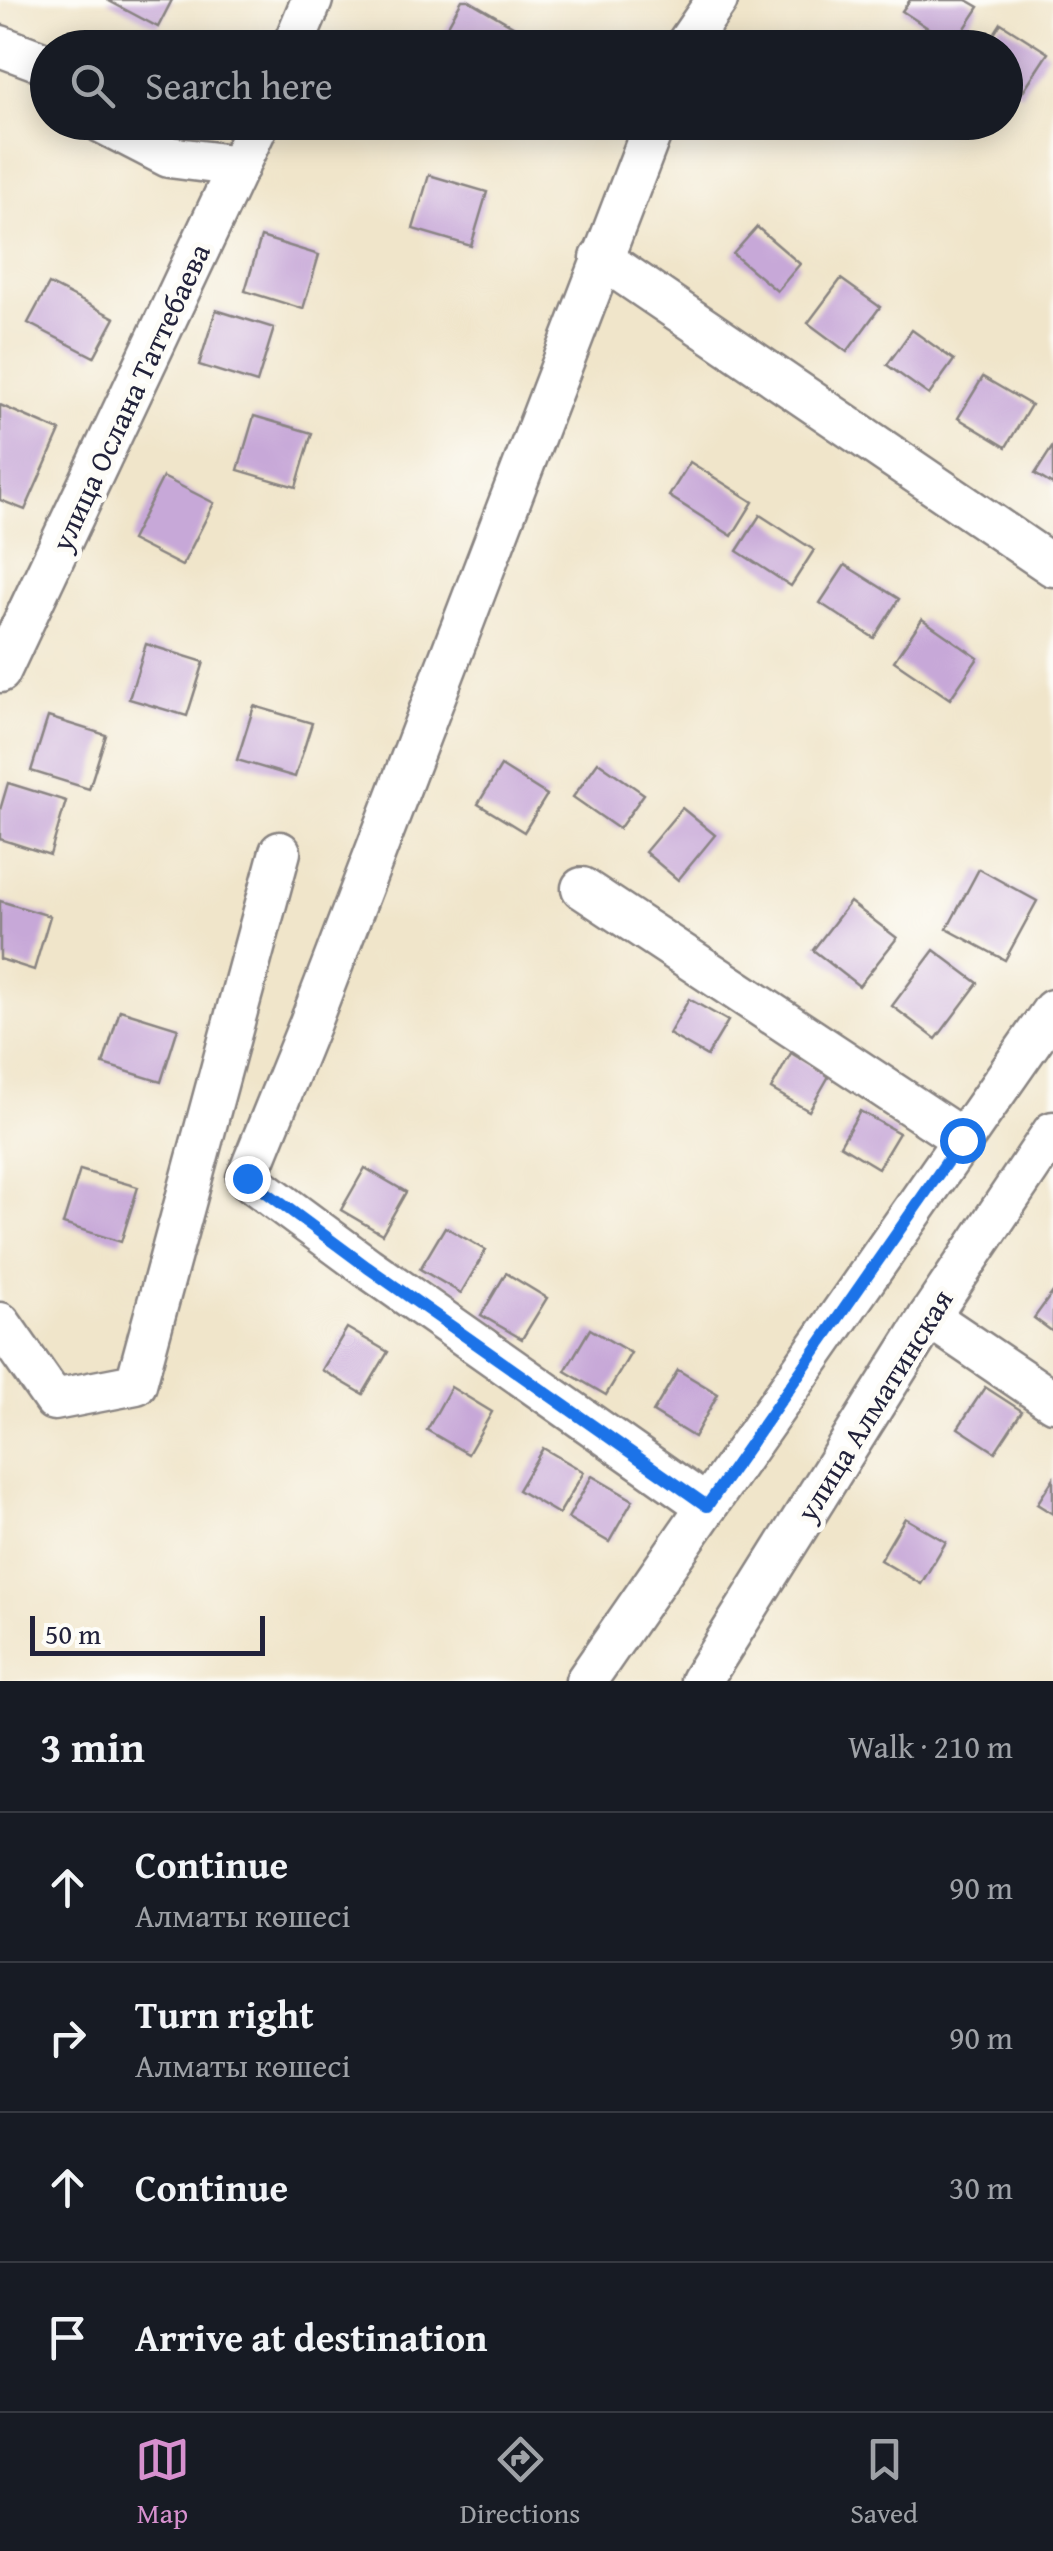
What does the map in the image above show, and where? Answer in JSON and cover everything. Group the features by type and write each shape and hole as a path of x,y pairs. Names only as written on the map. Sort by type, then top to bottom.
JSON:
{"street":[{"path":"300,30 312,0"},
{"path":"697,30 718,0"},
{"path":"0,46 30,57"},
{"path":"136,140 169,157 240,166"},
{"name":"улица Ослана Таттебаева","path":"0,672 251,140"},
{"path":"648,140 247,1178 707,1506"},
{"path":"601,258 1053,566"},
{"path":"0,1323 54,1400 136,1384 280,852"},
{"path":"582,888 962,1140"},
{"path":"586,1681 1053,1010"},
{"name":"улица Алматинская","path":"701,1681 928,1317 1053,1132"},
{"path":"928,1317 1053,1402"}],"building":[{"path":"107,0 172,0 158,27"},
{"path":"462,0 468,0 520,30 445,30"},
{"path":"910,0 967,0 979,7 964,30 931,30 902,11"},
{"path":"1023,37 1048,53 1023,91"},
{"path":"429,175 487,192 471,246 413,229"},
{"path":"757,227 800,264 777,291 733,254"},
{"path":"261,237 319,255 303,309 245,291"},
{"path":"841,279 880,307 847,352 808,323"},
{"path":"49,284 115,318 94,357 28,323"},
{"path":"216,310 274,328 257,383 199,365"},
{"path":"912,330 954,360 929,395 887,365"},
{"path":"983,377 1031,405 1006,447 958,418"},
{"path":"0,405 60,431 25,510 0,500"},
{"path":"254,416 312,433 296,487 238,470"},
{"path":"1053,446 1053,485 1035,474"},
{"path":"690,462 753,502 732,536 669,496"},
{"path":"163,477 214,503 182,566 131,540"},
{"path":"760,515 814,550 791,586 737,551"},
{"path":"845,565 899,599 874,638 820,603"},
{"path":"922,619 978,658 950,699 894,661"},
{"path":"146,644 204,662 187,716 129,699"},
{"path":"254,706 312,723 295,777 237,760"},
{"path":"48,717 106,735 89,789 31,771"},
{"path":"598,762 644,794 619,829 573,797"},
{"path":"501,766 547,795 524,832 478,804"},
{"path":"8,783 66,801 50,855 0,839 0,810"},
{"path":"682,808 715,835 678,880 645,852"},
{"path":"979,869 1037,901 1005,960 947,929"},
{"path":"0,901 50,916 34,970 0,959"},
{"path":"850,902 897,938 859,986 813,950"},
{"path":"934,950 978,983 936,1039 892,1006"},
{"path":"689,999 728,1021 707,1056 669,1034"},
{"path":"120,1010 178,1028 161,1082 103,1064"},
{"path":"791,1053 829,1076 809,1111 771,1089"},
{"path":"860,1111 899,1133 878,1168 840,1145"},
{"path":"365,1168 406,1192 382,1234 341,1210"},
{"path":"80,1170 138,1187 121,1242 63,1224"},
{"path":"445,1227 486,1250 461,1293 420,1269"},
{"path":"506,1273 547,1298 522,1339 481,1315"},
{"path":"1053,1292 1053,1332 1034,1318"},
{"path":"347,1328 388,1352 363,1394 322,1370"},
{"path":"590,1329 631,1353 606,1395 565,1371"},
{"path":"678,1370 718,1394 694,1437 653,1412"},
{"path":"451,1387 492,1412 468,1454 427,1430"},
{"path":"985,1387 1022,1411 995,1452 958,1428"},
{"path":"543,1448 584,1472 559,1514 518,1490"},
{"path":"592,1476 633,1500 609,1542 568,1518"},
{"path":"1053,1479 1053,1514 1037,1504"},
{"path":"905,1518 946,1542 921,1584 880,1560"}],"route":[{"path":"247,1178 707,1506 962,1140"}]}
